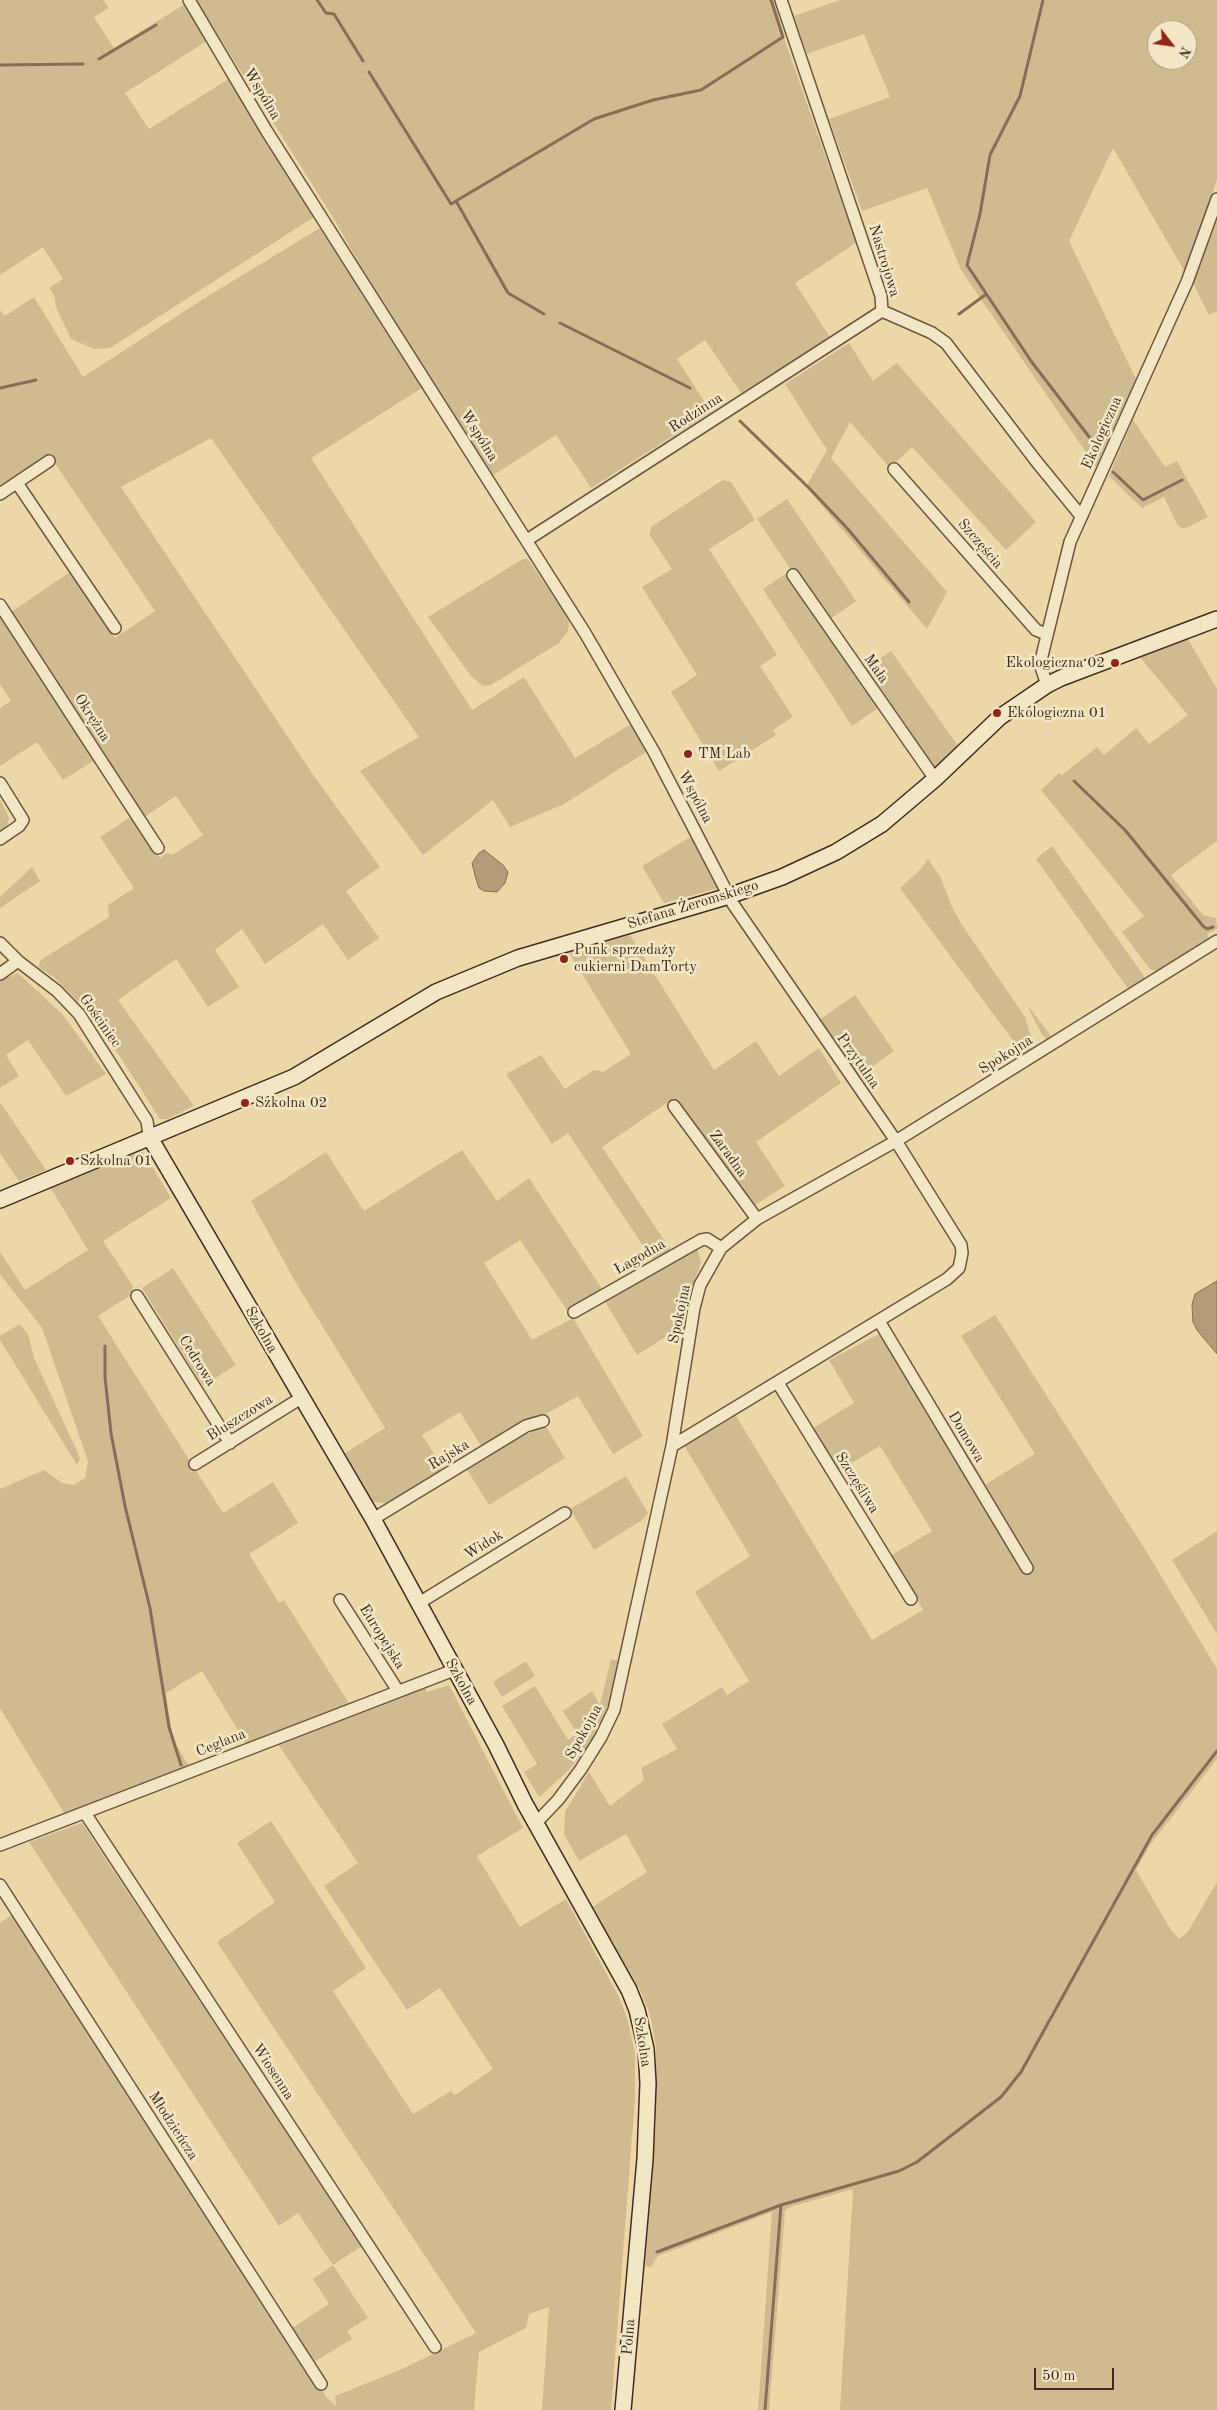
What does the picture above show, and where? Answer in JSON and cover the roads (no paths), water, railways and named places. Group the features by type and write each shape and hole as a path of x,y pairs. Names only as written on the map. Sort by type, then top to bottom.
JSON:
{"street":[{"name":"Wspólna","path":"188,0 266,130 585,633 654,752 729,896"},
{"name":"Nastrojowa","path":"781,0 881,296 882,311 932,333 946,343 1036,461 1081,516"},
{"name":"Ekologiczna","path":"1047,685 1040,664 1068,550 1081,516 1187,282 1217,199"},
{"name":"Rodzinna","path":"526,540 882,311"},
{"path":"0,494 49,462"},
{"name":"Szczęścia","path":"894,469 1036,630 1046,634"},
{"path":"17,483 115,628"},
{"name":"Mała","path":"793,575 935,779"},
{"name":"Okrężna","path":"0,605 158,848"},
{"name":"Stefana Żeromskiego","path":"0,1200 148,1136 294,1077 436,992 518,958 729,896 782,877 851,845 882,824 935,779 1008,710 1047,685 1060,678 1217,619"},
{"path":"0,784 23,820 19,826 0,839"},
{"name":"Przytulna","path":"729,896 801,1005 896,1141 961,1245 962,1259 954,1274 879,1321"},
{"name":"Spokojna","path":"536,1823 568,1787 597,1745 612,1716 672,1446 694,1308 700,1285 721,1248 757,1220 896,1141 1217,941"},
{"name":"Gościniec","path":"0,943 18,961 57,991 79,1014 147,1121 148,1136"},
{"path":"0,974 18,961"},
{"name":"Zaradna","path":"674,1106 757,1220"},
{"name":"Szkolna","path":"148,1136 373,1519 536,1823 629,1990 637,2010 645,2040 648,2082 636,2265"},
{"name":"Łagodna","path":"574,1312 701,1240 707,1239 721,1248"},
{"name":"Cedrowa","path":"138,1296 230,1443"},
{"path":"672,1446 879,1321"},
{"name":"Domowa","path":"879,1321 1028,1568"},
{"name":"Szczęśliwa","path":"778,1383 911,1599"},
{"name":"Bluszczowa","path":"196,1464 301,1398"},
{"name":"Rajska","path":"373,1519 526,1426 543,1421"},
{"name":"Widok","path":"419,1603 565,1513"},
{"name":"Europejska","path":"340,1600 398,1691"},
{"name":"Ceglana","path":"0,1845 454,1670"},
{"name":"Wiosenna","path":"85,1813 435,2347"},
{"name":"Młodzieńcza","path":"0,1885 321,2384"},
{"name":"Polna","path":"623,2410 636,2265"}],"waterway":[{"path":"317,0 326,13 334,14 363,61"},
{"path":"369,72 451,204 594,119 653,100 701,90 783,37 771,0"},
{"path":"1043,0 1020,96 990,155 980,214 967,265 1031,361 1090,438 1099,453"},
{"path":"99,59 156,25"},
{"path":"0,65 83,64"},
{"path":"456,201 508,293 544,314"},
{"path":"959,314 985,295"},
{"path":"560,323 690,388"},
{"path":"0,388 36,380"},
{"path":"740,421 847,528 909,602"},
{"path":"1113,472 1143,500 1182,480"},
{"path":"1074,781 1125,830 1203,926 1207,929 1213,927"},
{"path":"105,1346 105,1377 111,1433 125,1506 150,1608 169,1727 181,1765"},
{"path":"657,2252 781,2205 899,2171 917,2162 1001,2097 1021,2072 1152,1835 1217,1751"},
{"path":"765,2410 781,2205"}],"place":[{"name":"Ekologiczna 02","path":"1115,663"},
{"name":"Ekologiczna 01","path":"997,713"},
{"name":"TM Lab","path":"688,754"},
{"name":"Punk sprzedaży cukierni DamTorty","path":"564,959"},
{"name":"Szkolna 02","path":"245,1103"},
{"name":"Szkolna 01","path":"70,1161"}]}
